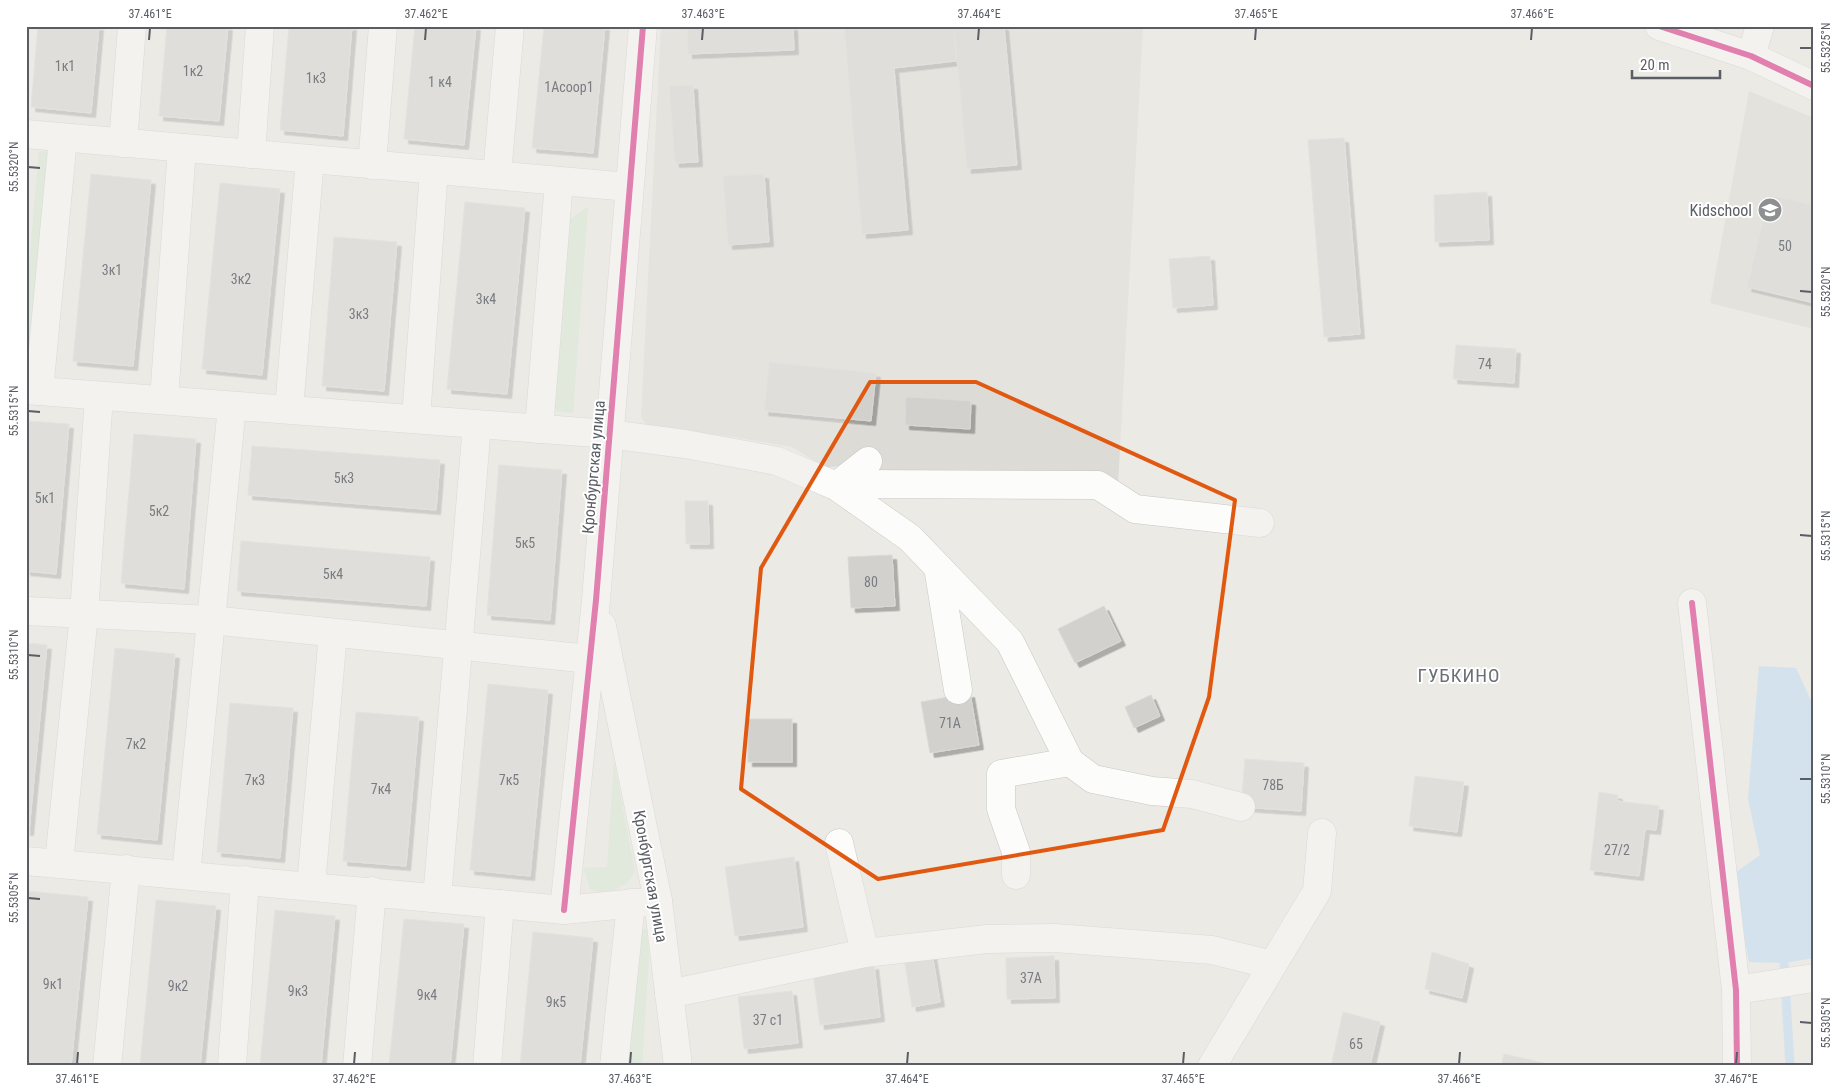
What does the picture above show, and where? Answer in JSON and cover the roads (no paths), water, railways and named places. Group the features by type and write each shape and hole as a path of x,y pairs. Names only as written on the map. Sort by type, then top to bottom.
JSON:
{"street":[{"path":"123,143 132,26"},
{"path":"251,154 260,26"},
{"path":"372,165 383,26"},
{"path":"497,175 510,26"},
{"name":"Кронбургская улица","path":"564,910 596,600 643,26"},
{"path":"1660,26 1751,56 1814,86"},
{"path":"1751,56 1760,26"},
{"path":"26,134 629,187"},
{"path":"63,138 33,390 609,434 685,444 778,461 836,486 910,538 1010,642 1070,762 1093,779 1152,791 1192,794 1241,807"},
{"path":"164,399 182,148"},
{"path":"289,409 310,159"},
{"path":"416,418 434,170"},
{"path":"539,429 559,181"},
{"path":"59,863 84,614 99,396"},
{"path":"186,875 232,406"},
{"path":"436,898 477,425"},
{"path":"836,486 868,461"},
{"path":"836,486 858,484 1098,485 1135,509 1260,523"},
{"path":"938,567 958,690"},
{"name":"Кронбургская улица","path":"596,600 645,902 669,994 678,1066"},
{"path":"1692,603 1736,990 1737,1066"},
{"path":"26,610 211,620 590,659"},
{"path":"311,886 333,633"},
{"path":"1016,875 1016,852 1001,809 1001,774 1070,762"},
{"path":"1212,1066 1317,890 1322,833"},
{"path":"839,843 865,952"},
{"path":"26,861 372,891 564,910 645,902 614,1066"},
{"path":"107,1066 126,869"},
{"path":"232,1066 245,880"},
{"path":"357,1066 372,891"},
{"path":"487,1066 500,904"},
{"path":"669,994 865,952 987,939 1055,938 1212,950 1272,965"},
{"path":"1736,990 1814,978"}],"water":[{"path":"1759,666 1796,668 1814,707 1814,958 1784,963 1749,962 1732,875 1760,855 1748,799"}],"waterway":[{"path":"1784,963 1790,1066"}],"place":[{"name":"Kidschool","path":"1770,210"}],"district":[{"name":"ГУБКИНО","path":"1459,675"}]}
